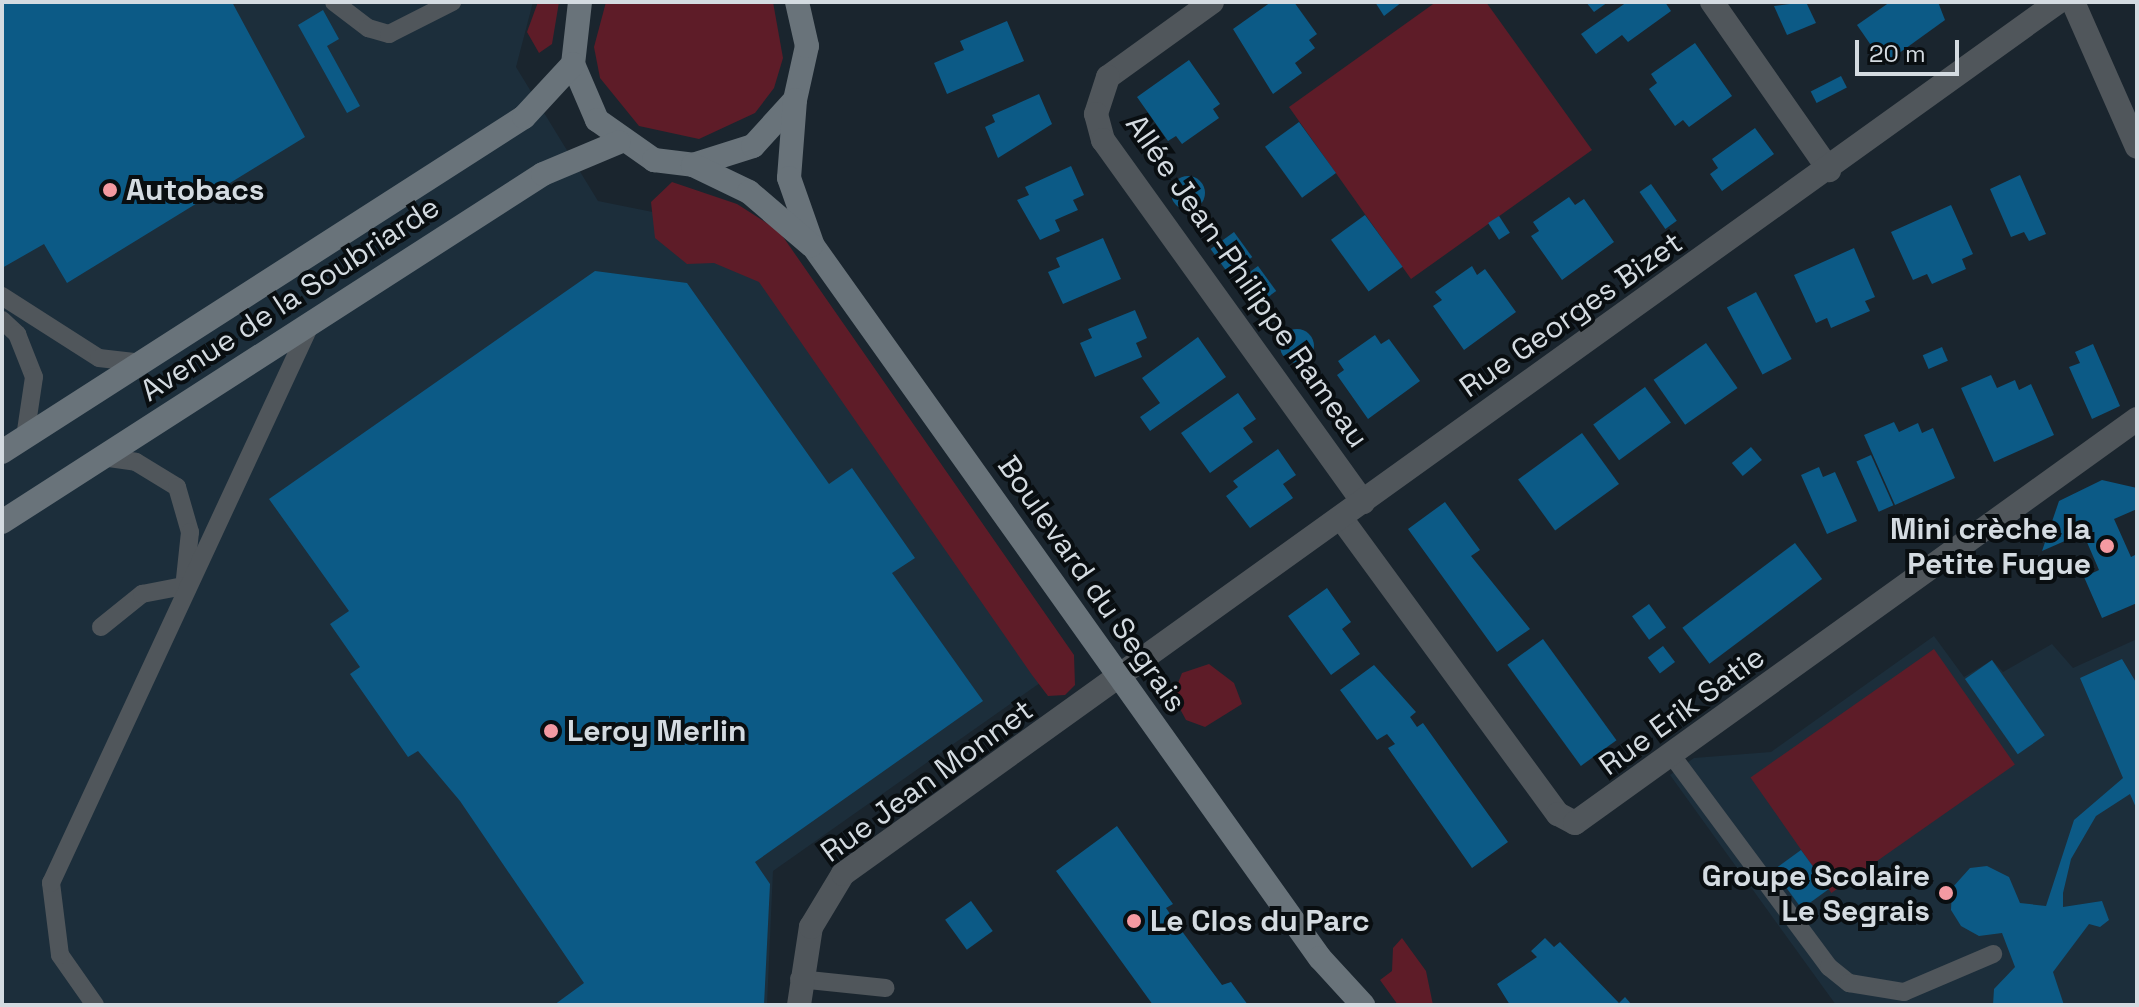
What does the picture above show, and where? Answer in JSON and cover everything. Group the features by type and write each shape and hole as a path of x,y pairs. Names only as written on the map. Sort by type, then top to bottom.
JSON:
{"street":[{"path":"580,2 573,64 581,94 619,142 654,160 693,165 753,146 795,100"},
{"name":"Allée Jean-Philippe Rameau","path":"1212,2 1108,77 1096,114 1103,140 1363,502"},
{"path":"1712,2 1829,170"},
{"name":"Rue Georges Bizet","path":"1121,680 2058,2"},
{"path":"2073,2 2137,147"},
{"name":"Boulevard du Segrais","path":"804,8 807,46 795,100 789,178 813,246"},
{"name":"Avenue de la Soubriarde","path":"2,452 540,106 573,64"},
{"name":"Avenue de la Soubriarde","path":"2,522 543,174 619,142"},
{"name":"Boulevard du Segrais","path":"693,165 749,192 813,246 1320,958 1363,1005"},
{"name":"Rue Erik Satie","path":"1341,518 1558,814 1575,823 1596,813 2137,419"},
{"name":"Rue Jean Monnet","path":"799,1005 799,979 811,927 843,874 1121,680"},
{"name":"Boulevard du Segrais","path":"1320,958 1341,1005"}],"lane":[{"path":"334,2 368,28 389,34 452,2"},
{"path":"2,296 99,358 143,363"},
{"path":"2,320 17,334 34,377 25,437"},
{"path":"95,1005 60,955 51,883 184,586 236,494 312,321"},
{"path":"102,457 136,462 177,487 190,532 184,586"},
{"path":"101,627 142,594 184,586"},
{"path":"1673,757 1829,967 1849,983 1904,992 1993,954"},
{"path":"799,979 886,988"}],"shaded area":[{"path":"2,2 533,2 516,67 598,201 742,230 1057,671 773,871 767,1005 2,1005"},
{"path":"538,2 559,2 552,44 539,53 527,32"},
{"path":"606,2 773,2 783,58 774,88 755,113 699,139 639,126 600,78 594,47"},
{"path":"1436,2 1486,2 1592,150 1411,279 1289,107"},
{"path":"672,182 737,204 779,231 1074,655 1075,685 1065,695 1048,696 1032,675 759,282 714,263 687,264 655,238 651,202"},
{"name":"Groupe Scolaire Le Segrais","path":"1934,636 1964,677 1992,660 2003,672 2052,644 2073,668 2137,639 2137,1005 1836,1005 1670,775 1694,758 1771,752"},
{"path":"1934,649 2015,765 1831,893 1751,777"},
{"path":"1209,664 1234,683 1242,704 1205,727 1186,720 1173,696 1182,673"},
{"path":"1402,938 1426,971 1433,1005 1398,1005 1380,980 1392,971 1393,948"}],"building":[{"name":"Autobacs","path":"2,2 232,2 305,137 67,283 44,244 2,268"},
{"path":"1271,2 1294,2 1317,34 1309,40 1315,48 1295,63 1302,73 1273,94 1233,29"},
{"path":"1375,2 1402,2 1384,16"},
{"path":"1586,2 1608,2 1594,12"},
{"path":"1627,2 1665,2 1671,11 1628,42 1622,35 1596,54 1581,34"},
{"path":"1806,2 1816,23 1787,35 1774,6"},
{"path":"1890,2 1938,2 1945,20 1884,64 1857,25"},
{"path":"323,10 339,39 327,46 360,106 347,113 298,25"},
{"path":"1007,21 1024,61 947,94 934,63 964,50 960,41"},
{"path":"1695,43 1732,96 1689,127 1683,120 1675,126 1649,89 1657,83 1651,74"},
{"path":"1189,60 1220,104 1213,109 1219,118 1182,144 1176,136 1168,141 1137,97"},
{"path":"1841,76 1847,88 1817,103 1811,91"},
{"path":"1039,94 1052,124 998,158 985,127 995,122 992,115"},
{"path":"1299,122 1336,173 1302,198 1265,147"},
{"path":"1755,128 1774,154 1722,191 1710,174 1718,168 1712,159"},
{"path":"1071,166 1084,195 1073,200 1078,210 1055,220 1060,231 1040,240 1017,200 1029,195 1025,187"},
{"path":"2020,175 2046,234 2029,241 2024,232 2011,237 1990,189"},
{"path":"1188,176 1200,181 1205,193 1200,205 1188,210 1176,205 1171,193 1176,181"},
{"path":"1651,184 1677,221 1665,229 1640,192"},
{"path":"1569,197 1575,205 1584,199 1614,242 1562,280 1531,236 1539,231 1533,222"},
{"path":"1951,205 1973,254 1962,259 1966,269 1932,284 1927,274 1913,280 1891,232"},
{"path":"1365,215 1403,267 1369,291 1331,240"},
{"path":"1499,216 1510,233 1499,240 1488,223"},
{"path":"1234,232 1252,257 1229,274 1211,249"},
{"path":"1103,238 1121,279 1063,304 1048,272 1060,267 1056,258"},
{"path":"1854,248 1875,297 1865,301 1870,311 1831,328 1827,318 1816,323 1794,275"},
{"path":"1258,266 1276,291 1253,308 1235,283"},
{"path":"1472,266 1477,275 1485,269 1516,312 1464,350 1433,306 1442,300 1435,292"},
{"path":"595,271 687,283 829,484 852,468 915,558 892,573 983,701 755,862 770,884 764,1005 554,1005 584,983 460,801 418,751 408,757 350,674 360,667 330,624 349,611 269,499"},
{"path":"1756,292 1792,359 1763,375 1727,307"},
{"path":"1135,310 1147,338 1136,343 1142,357 1095,377 1080,343 1092,338 1088,329"},
{"path":"1297,329 1309,334 1314,346 1309,358 1297,363 1285,358 1280,346 1285,334"},
{"path":"1375,335 1381,344 1389,339 1420,381 1368,419 1337,375 1344,370 1338,361"},
{"path":"1198,337 1226,377 1150,431 1140,417 1160,403 1142,378"},
{"path":"1706,343 1738,388 1685,425 1654,380"},
{"path":"2093,344 2120,406 2092,419 2069,367 2080,363 2075,352"},
{"path":"1942,347 1948,361 1929,369 1923,355"},
{"path":"1991,375 1997,388 2015,380 2019,390 2031,384 2054,435 1994,462 1961,388"},
{"path":"1645,387 1671,423 1619,460 1593,425"},
{"path":"1238,393 1256,419 1243,428 1253,442 1210,473 1181,433"},
{"path":"1894,422 1899,432 1918,423 1922,433 1933,428 1955,478 1895,505 1864,435"},
{"path":"1582,433 1619,484 1555,530 1518,479"},
{"path":"1751,447 1762,460 1743,476 1732,463"},
{"path":"1278,449 1296,475 1283,484 1293,498 1250,528 1226,496 1238,487 1233,481"},
{"path":"1871,455 1893,505 1879,512 1856,462"},
{"path":"1819,467 1823,477 1835,472 1857,521 1827,534 1801,475"},
{"name":"Mini crèche la Petite Fugue","path":"2102,480 2137,488 2137,509 2114,519 2131,557 2137,554 2137,603 2102,618 2084,577 2099,570 2083,533 2042,551 2059,501"},
{"path":"1445,502 1480,550 1471,556 1530,629 1497,652 1408,529"},
{"path":"1795,543 1822,579 1709,664 1682,628"},
{"path":"1327,588 1351,622 1342,629 1360,654 1331,675 1288,616"},
{"path":"1649,604 1666,627 1649,640 1632,616"},
{"path":"1543,639 1616,740 1581,766 1507,665"},
{"path":"1663,646 1675,662 1660,673 1648,657"},
{"path":"2122,659 2137,684 2137,810 2130,794 2096,816 2071,859 2063,893 2063,907 2102,901 2109,920 2100,927 2089,924 2053,972 2064,1005 1993,1005 1994,989 2015,967 2002,933 1979,936 1961,926 1951,910 1952,888 1970,868 1987,866 2009,877 2020,903 2046,906 2074,820 2123,778 2080,678"},
{"path":"1992,660 2045,735 2018,754 1965,679"},
{"path":"1374,665 1416,712 1410,717 1417,727 1423,723 1508,842 1472,868 1388,748 1395,744 1387,734 1377,740 1340,690"},
{"name":"Le Clos du Parc","path":"1117,826 1173,904 1166,908 1184,934 1222,985 1231,982 1248,1005 1153,1005 1056,871"},
{"path":"1801,850 1829,889 1802,909 1773,870"},
{"path":"971,901 993,931 967,950 945,920"},
{"path":"1545,938 1554,947 1560,942 1619,1003 1625,997 1632,1005 1510,1005 1497,984 1537,957 1531,951"}],"place":[{"name":"Autobacs","path":"110,190"},
{"name":"Mini crèche la Petite Fugue","path":"2107,546"},
{"name":"Leroy Merlin","path":"551,731"},
{"name":"Groupe Scolaire Le Segrais","path":"1946,893"},
{"name":"Le Clos du Parc","path":"1134,921"}]}
